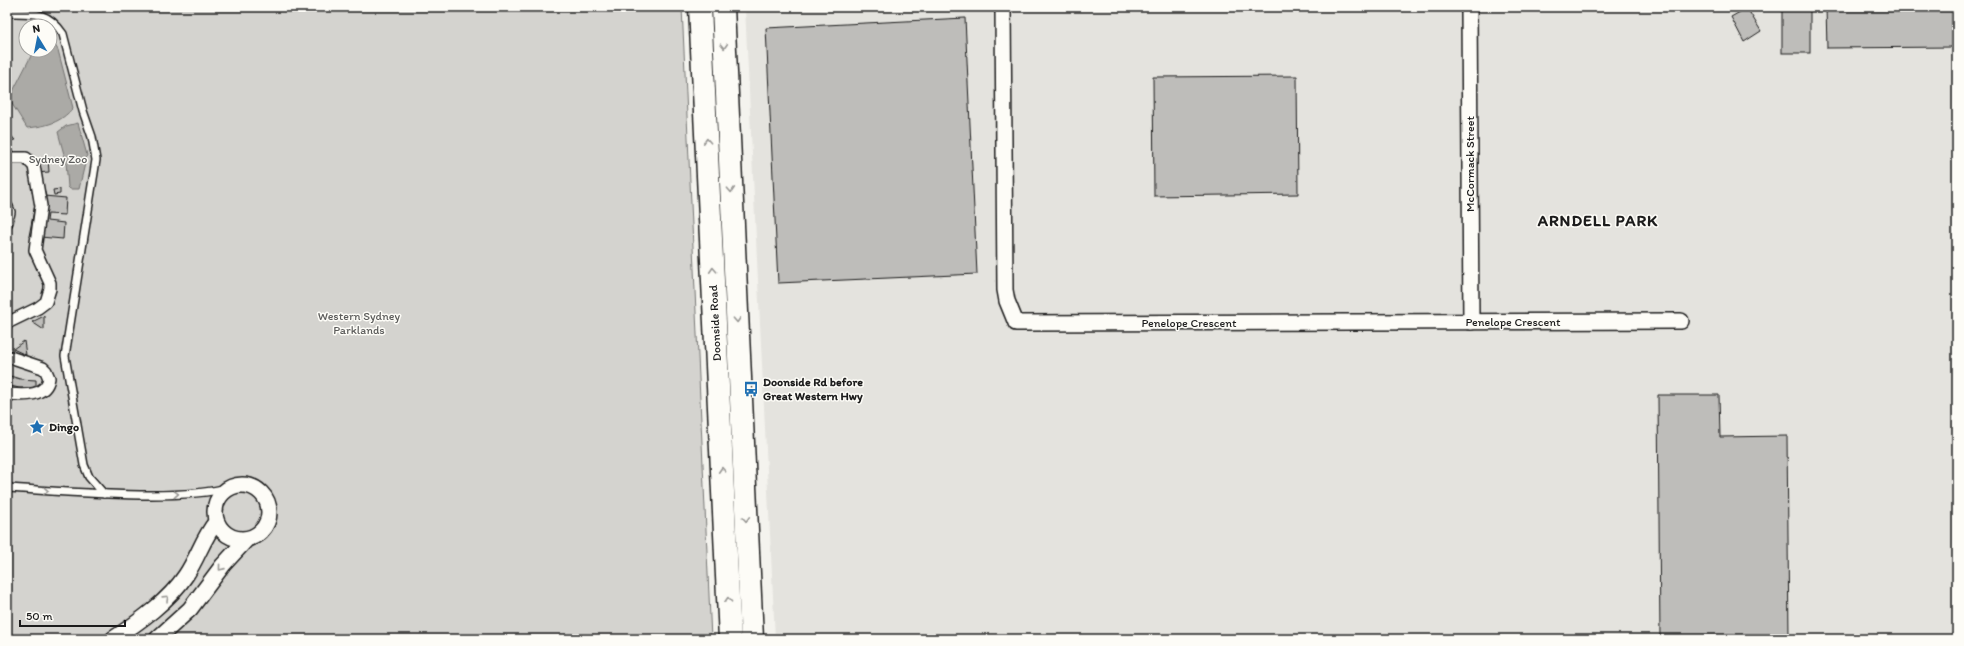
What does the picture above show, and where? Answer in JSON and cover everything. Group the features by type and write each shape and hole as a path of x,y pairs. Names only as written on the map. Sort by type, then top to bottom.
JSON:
{"main road":[{"name":"Doonside Road","path":"700,7 730,639"},
{"name":"Doonside Road","path":"723,7 752,639"}],"street":[{"name":"Penelope Crescent","path":"1003,7 1005,290 1007,301 1016,323 1681,322"},
{"name":"McCormack Street","path":"1469,7 1471,322"},
{"path":"7,158 26,158 34,166 41,206 35,250 50,283 50,289 46,302 7,323"},
{"path":"7,207 7,222"},
{"path":"7,356 43,368 49,378 46,387 37,393 31,395 7,394"},
{"path":"242,485 253,487 262,493 268,502 270,512 265,528 257,535 247,539 239,539 225,534 216,522 215,508 218,499 223,492 232,487 242,485"},
{"path":"113,639 132,627 173,591 185,576 201,548 206,534 216,522"},
{"path":"157,639 190,609 223,564 247,539"}],"lane":[{"path":"7,13 35,13 54,21 61,30 93,143 96,160 65,356 84,465 89,477 104,494"},
{"path":"7,488 104,494 176,495 217,491 232,487"}],"shaded area":[{"path":"745,7 1957,7 1957,639 775,639"},
{"path":"7,48 11,59 7,75"},
{"path":"58,50 73,108 68,113 53,123 27,128 9,99 30,58 58,58"},
{"path":"78,123 87,155 79,189 70,189 68,187 66,162 58,132 66,126"}],"green space":[{"name":"Western Sydney Parklands","path":"7,7 682,7 711,639 7,639"}],"building":[{"path":"1782,7 1810,7 1810,53 1782,53"},
{"path":"1826,7 1954,7 1955,47 1827,48"},
{"path":"1747,8 1761,31 1744,42 1731,17"},
{"path":"965,18 977,274 778,283 766,28"},
{"path":"1297,76 1298,194 1154,196 1153,77"},
{"path":"7,131 15,140 7,141"},
{"path":"48,159 49,172 36,173 35,160"},
{"path":"60,189 60,194 54,195 53,190"},
{"path":"33,195 66,198 65,215 48,214 47,221 64,223 63,239 29,236 35,205"},
{"path":"44,316 44,330 32,322"},
{"path":"24,341 26,355 13,349"},
{"path":"7,375 20,379 36,380 36,388 19,388 7,385"},
{"path":"1658,395 1719,395 1720,437 1787,436 1789,639 1660,639"}],"place":[{"name":"Doonside Rd before Great Western Hwy","path":"751,389"},
{"name":"Dingo","path":"37,427"}],"district":[{"name":"ARNDELL PARK","path":"1598,220"}],"park label":[{"name":"Sydney Zoo","path":"58,159"}]}
